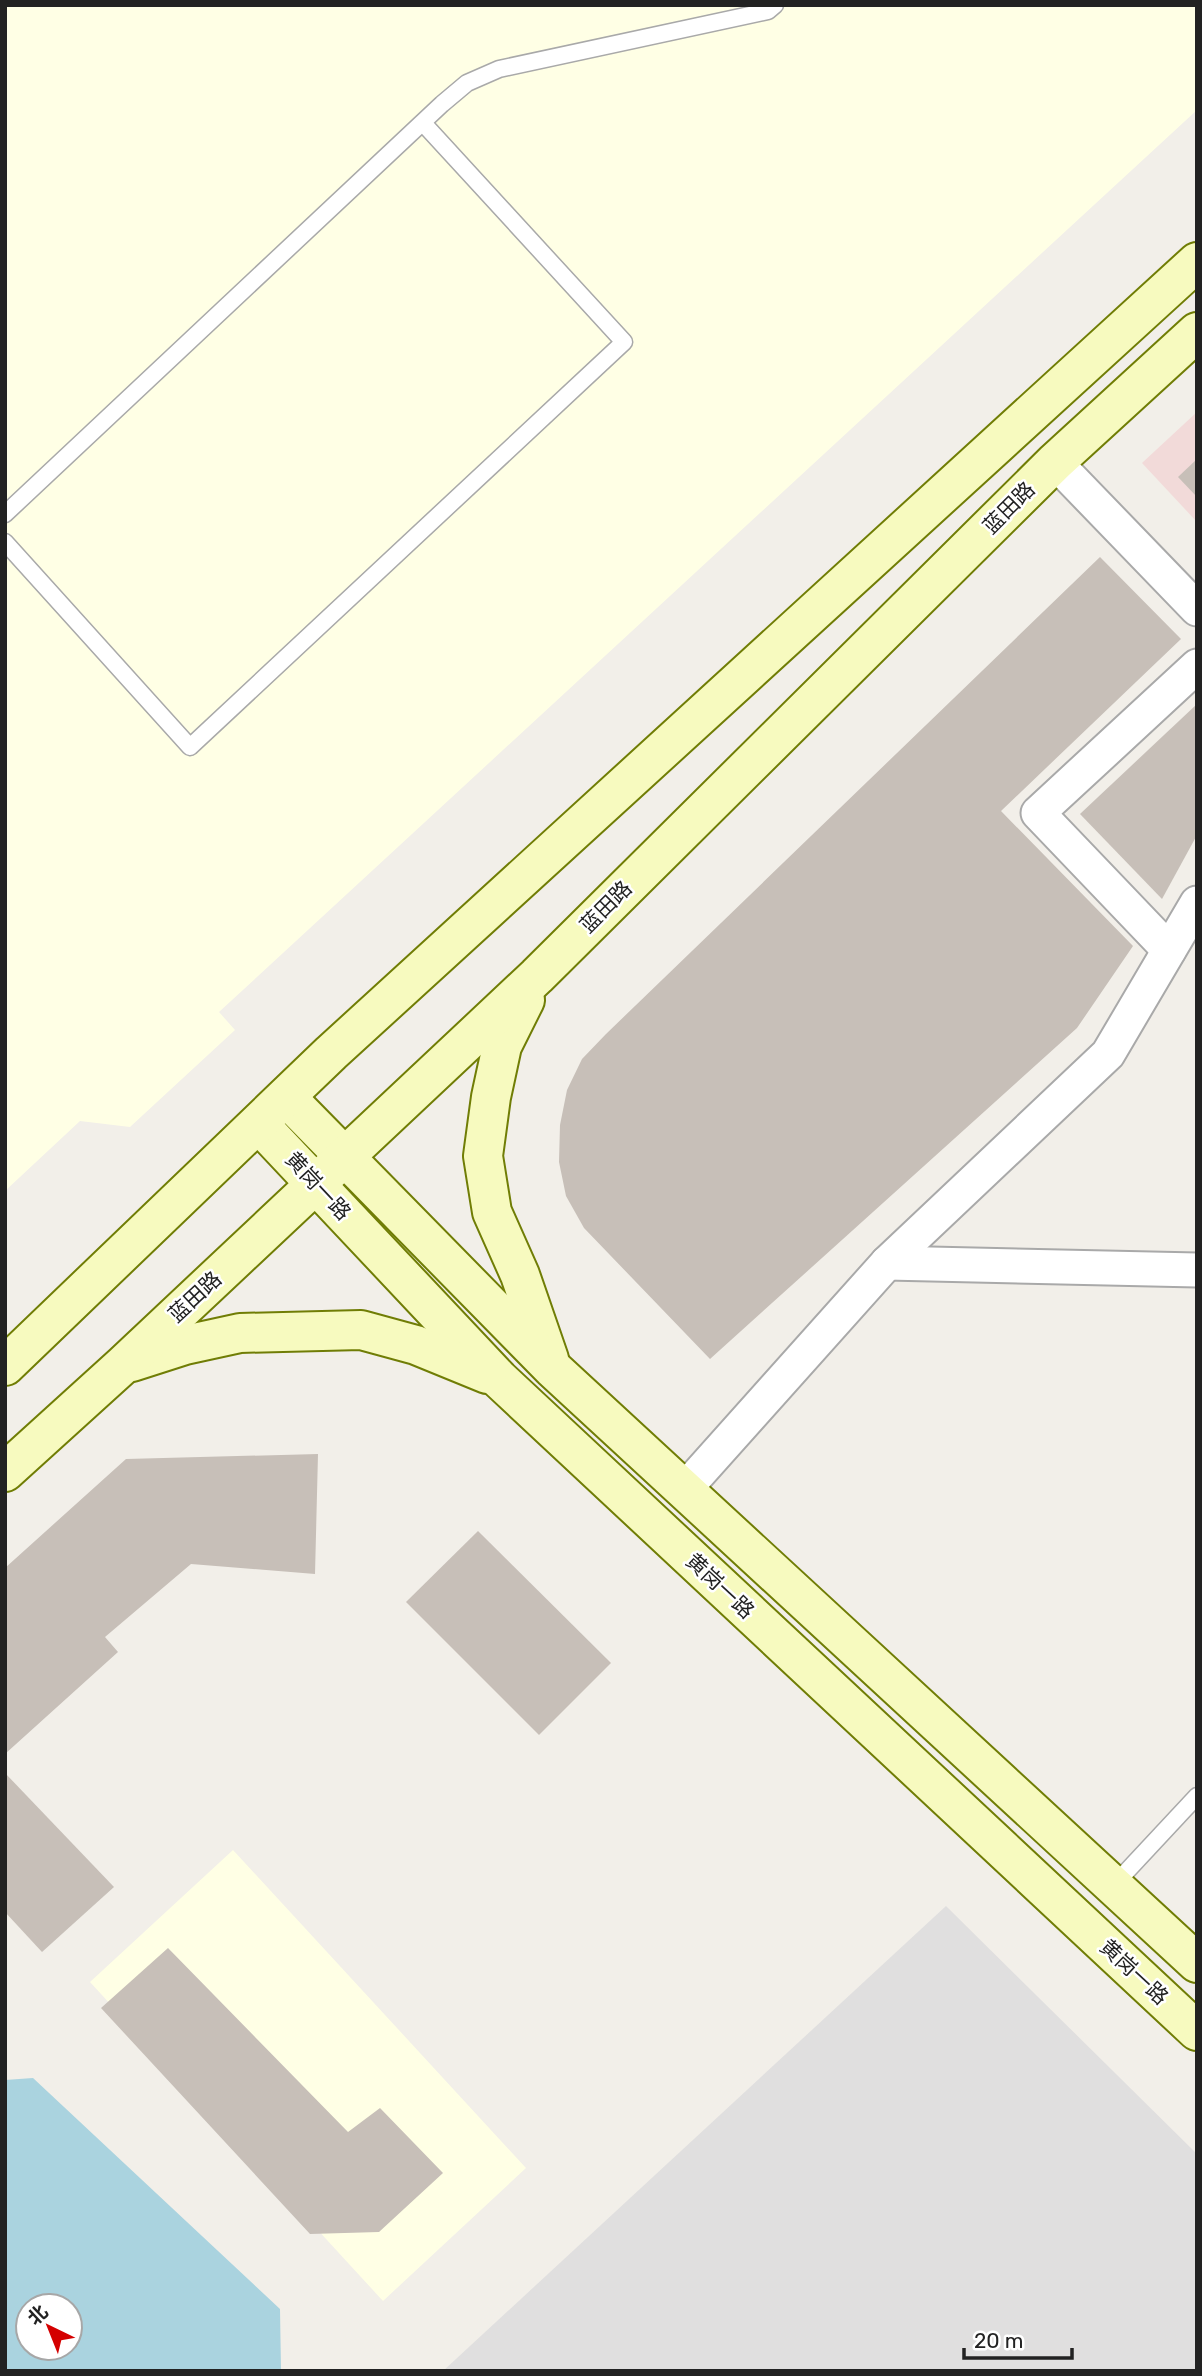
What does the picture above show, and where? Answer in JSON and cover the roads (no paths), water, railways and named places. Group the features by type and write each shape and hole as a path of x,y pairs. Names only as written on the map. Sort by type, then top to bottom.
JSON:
{"main road":[{"path":"5,1366 331,1053 1197,262"},
{"name":"蓝田路","path":"5,1472 123,1365 537,976 1055,461 1197,332"},
{"path":"537,976 502,1046 491,1097 484,1157 492,1212 520,1275 552,1368"},
{"name":"黄岗一路","path":"286,1097 552,1368 1197,1963"},
{"name":"黄岗一路","path":"259,1124 499,1379 1197,2031"},
{"path":"123,1365 185,1345 240,1333 361,1330 416,1345 499,1379"}],"street":[{"path":"1055,461 1197,609"},
{"path":"1169,950 1038,813 1197,666"},
{"path":"684,1490 887,1263 1108,1054 1197,902"},
{"path":"887,1263 1197,1270"}],"lane":[{"path":"5,514 467,83 499,69 768,11 775,5"},
{"path":"5,542 190,747 624,342 423,123"},
{"path":"1113,1886 1197,1796"}],"water":[{"path":"33,2078 280,2309 281,2371 5,2371 5,2080"}]}
